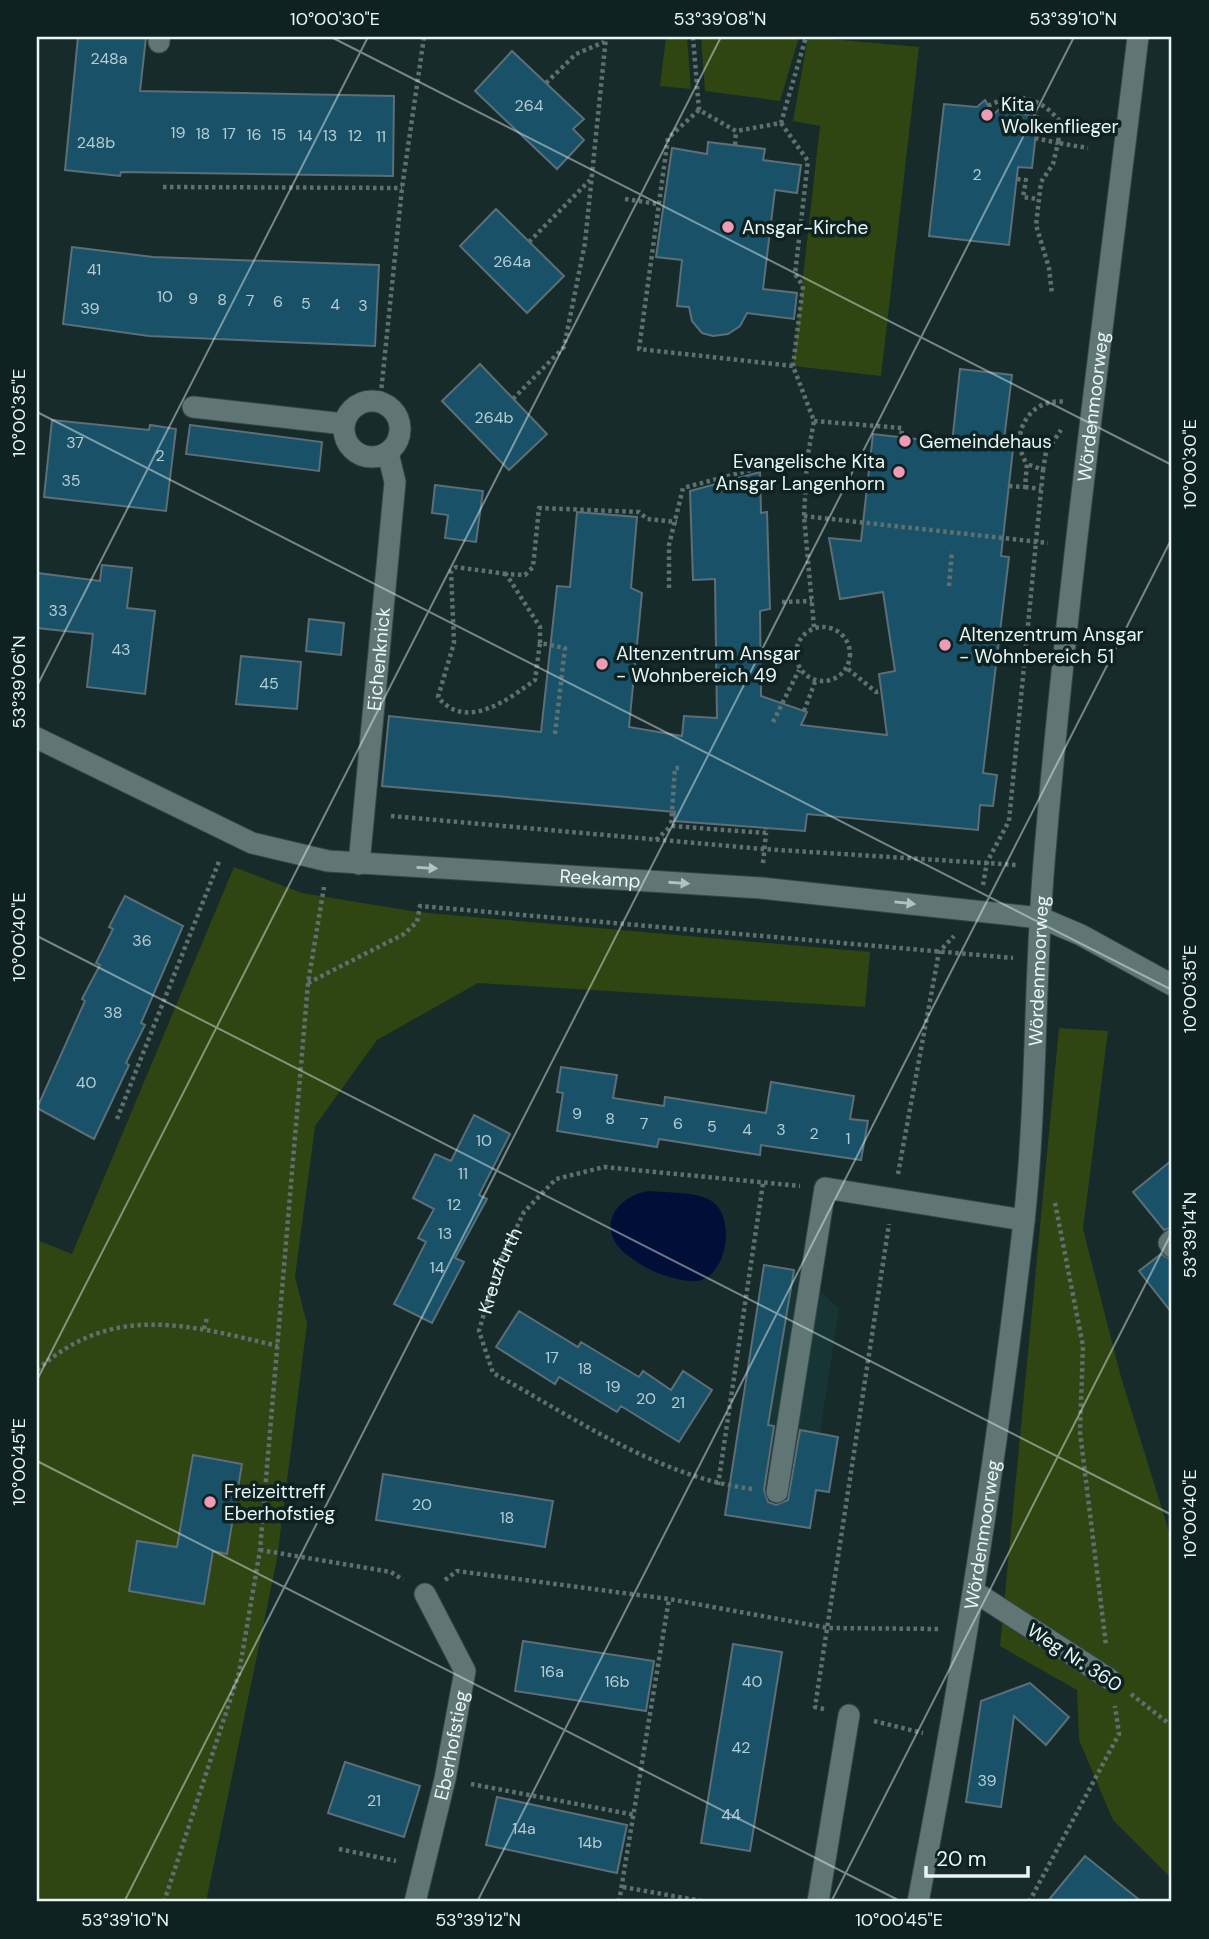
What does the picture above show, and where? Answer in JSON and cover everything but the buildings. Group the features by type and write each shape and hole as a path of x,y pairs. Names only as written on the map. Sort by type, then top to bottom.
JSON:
{"street":[{"name":"Wördenmoorweg","path":"918,1902 950,1740 975,1592 1024,1220 1034,1099 1044,867 1077,547 1086,406 1139,37"},
{"path":"380,402 395,412 399,421 399,439 388,453 372,458 357,453 346,440 344,424 347,415 361,403 380,402"},
{"path":"193,407 344,424"},
{"name":"Eichenknick","path":"359,864 396,482 388,453"},
{"name":"Reekamp","path":"37,738 252,843 328,862 761,888 1041,918 1081,935 1172,985"},
{"path":"777,1492 825,1188 1024,1220"},
{"path":"1172,1240 1169,1243 1172,1247"},
{"name":"Weg Nr. 360","path":"975,1592 1111,1680"},
{"name":"Eberhofstieg","path":"415,1902 445,1779 465,1671 425,1594"},
{"path":"818,1902 849,1715"}],"path":[{"path":"380,402 402,188 424,37"},
{"path":"693,37 699,110"},
{"path":"781,123 806,37"},
{"path":"546,83 576,54 606,39"},
{"path":"513,399 564,348 585,243 606,39"},
{"path":"988,106 1014,96 1036,101 1050,109 1061,123 1053,164 1041,182 1036,225 1049,268 1052,294"},
{"path":"699,110 736,131 781,123"},
{"path":"699,110 668,138 639,349 793,366"},
{"path":"781,123 808,161 795,274 803,286 793,366 814,421 807,460 804,516 814,627"},
{"path":"735,145 736,131"},
{"path":"1035,138 1088,148"},
{"path":"529,242 591,179"},
{"path":"1017,179 1026,180 1023,197 1038,199"},
{"path":"163,187 402,188"},
{"path":"625,199 658,204"},
{"path":"1043,470 1027,464 1020,453 1019,440 1025,420 1039,406 1053,400 1086,406"},
{"path":"950,1740 815,1707 893,1199 939,952 978,911 987,862 1010,821 1035,542 1046,452 1086,406"},
{"path":"814,421 902,428 901,437"},
{"path":"1004,440 1019,440"},
{"path":"669,587 669,545 677,522 683,488 725,479 792,459 807,460"},
{"path":"1025,487 1027,464"},
{"path":"1009,486 1041,489"},
{"path":"506,574 540,627 535,680 498,705 472,713 456,710 438,697 454,643 451,571 456,567 525,575 533,567 539,508 639,512 647,519 677,522"},
{"path":"804,516 1077,547"},
{"path":"949,586 953,551"},
{"path":"782,603 811,601"},
{"path":"772,722 799,670 798,643 805,633 814,627 822,626 842,634 849,645 848,669"},
{"path":"540,643 565,648 555,734"},
{"path":"799,670 815,682 828,682 848,669"},
{"path":"848,669 876,692 881,691"},
{"path":"804,711 815,682"},
{"path":"656,840 671,826 675,768 679,768"},
{"path":"365,814 764,849 1044,867"},
{"path":"671,826 766,830 764,849"},
{"path":"117,1119 230,832"},
{"path":"164,1902 239,1673 260,1550 308,983 328,862"},
{"path":"308,983 404,934 417,922 420,906 1038,961"},
{"name":"Kreuzfurth","path":"777,1492 718,1485 671,1469 493,1373 478,1331 497,1268 524,1212 556,1179 604,1167 825,1188"},
{"path":"718,1485 763,1183"},
{"path":"1029,1902 1119,1734 1080,1432 1083,1346 1054,1195"},
{"path":"204,1329 206,1318"},
{"path":"37,1370 50,1358 94,1332 145,1324 204,1329 278,1346"},
{"path":"260,1550 391,1572 425,1594 457,1571 668,1599 828,1628 969,1629"},
{"path":"619,1902 624,1887 668,1599"},
{"name":"Weg Nr. 360","path":"1111,1680 1172,1726"},
{"path":"445,1779 635,1815"},
{"path":"339,1849 424,1867"},
{"path":"624,1887 707,1902"}],"shaded area":[{"path":"794,1270 839,1308 820,1434 814,1433 813,1506 728,1494 730,1475 759,1479"}],"green space":[{"path":"666,37 687,37 691,89 660,86"},
{"path":"701,37 799,37 780,101 705,91"},
{"path":"808,37 919,47 881,376 793,366 820,126 793,121"},
{"path":"234,867 302,893 417,912 870,952 865,1007 478,983 377,1040 315,1126 295,1277 307,1324 277,1559 206,1902 37,1902 37,1240 72,1254"},
{"path":"1059,1028 1108,1031 1083,1229 1121,1377 1172,1541 1172,1879 1113,1820 1079,1740 1077,1690 1000,1646"}],"water":[{"path":"649,1191 707,1198 721,1211 725,1223 724,1250 712,1273 702,1280 682,1280 648,1269 626,1254 617,1244 612,1234 613,1215 627,1199"}],"place":[{"name":"Kita Wolkenflieger","path":"987,115"},
{"name":"Ansgar-Kirche","path":"728,227"},
{"name":"Gemeindehaus","path":"905,441"},
{"name":"Evangelische Kita Ansgar Langenhorn","path":"899,472"},
{"name":"Altenzentrum Ansgar - Wohnbereich 51","path":"945,645"},
{"name":"Altenzentrum Ansgar - Wohnbereich 49","path":"602,664"},
{"name":"Freizeittreff Eberhofstieg","path":"210,1502"}]}
